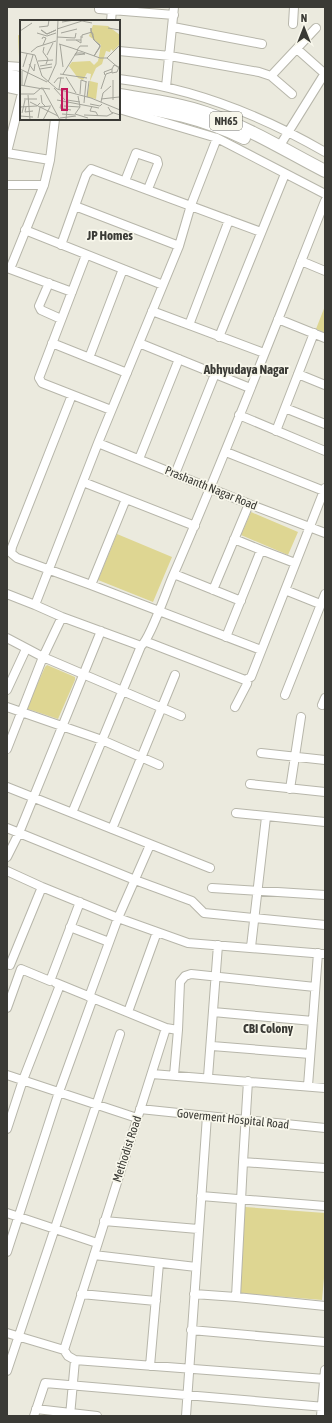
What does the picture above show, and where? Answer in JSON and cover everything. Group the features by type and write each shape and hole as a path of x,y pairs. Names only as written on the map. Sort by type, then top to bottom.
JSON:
{"highway":[{"path":"7,76 20,78"},
{"path":"7,86 20,89"},
{"name":"NH65","path":"120,95 180,105 206,113 230,122 325,171"},
{"name":"NH65","path":"120,104 169,111 199,119 275,153 325,179"}],"street":[{"path":"99,7 99,9 112,10 174,11 166,87"},
{"path":"293,24 294,7"},
{"path":"111,20 112,10"},
{"path":"173,27 262,44"},
{"path":"271,76 316,28"},
{"path":"279,147 325,73 297,48"},
{"path":"120,51 170,56 259,72 271,76 292,94"},
{"path":"7,66 20,67"},
{"path":"120,78 200,95 249,113 289,131 325,152"},
{"path":"20,101 7,152 50,160"},
{"path":"120,109 217,138 325,194"},
{"path":"55,120 50,160 44,185 10,269 72,292"},
{"path":"35,605 98,442 179,246 191,205 217,138"},
{"path":"126,178 136,153 157,160 158,164 149,187"},
{"path":"60,245 86,175 91,169 126,178 261,232"},
{"path":"219,337 285,174"},
{"path":"7,185 44,185"},
{"path":"72,813 122,690 144,644 211,489 239,415 325,201"},
{"path":"75,206 179,246"},
{"path":"189,325 229,220"},
{"path":"25,230 163,285"},
{"path":"86,255 39,378 42,383 111,410"},
{"path":"301,261 325,271"},
{"path":"89,358 123,269"},
{"path":"49,283 39,306 41,310 61,319"},
{"path":"152,311 264,353"},
{"path":"278,319 325,338"},
{"path":"276,431 314,333"},
{"path":"52,343 127,373"},
{"path":"139,343 250,388"},
{"path":"139,459 179,359"},
{"path":"174,474 215,374"},
{"path":"298,374 325,385"},
{"path":"72,395 12,547 11,553 14,556 261,650"},
{"path":"285,408 325,424"},
{"path":"239,415 325,451"},
{"name":"Prashanth Nagar Road","path":"98,442 211,489 325,532"},
{"path":"226,452 324,489 251,677 248,680 235,707"},
{"path":"83,482 195,526"},
{"path":"91,585 126,499"},
{"path":"213,590 249,504"},
{"path":"234,539 295,563"},
{"path":"226,637 261,550"},
{"path":"174,574 241,602"},
{"path":"285,590 323,598 285,695"},
{"path":"7,594 62,617 101,631 144,644 248,680"},
{"path":"8,747 23,712 43,657 62,617"},
{"path":"7,857 19,833 32,797 101,631"},
{"path":"7,638 43,657 181,716"},
{"path":"7,690 26,649"},
{"path":"112,829 175,675"},
{"path":"7,706 102,740 159,765"},
{"path":"290,789 301,717"},
{"path":"260,753 325,760"},
{"path":"250,784 325,792"},
{"path":"7,787 210,868"},
{"path":"236,813 325,822"},
{"path":"251,947 253,919 266,817"},
{"path":"7,828 135,880 192,901 204,913 325,925"},
{"path":"7,1252 109,942 150,845"},
{"path":"7,871 118,918 188,943 322,954 315,987 308,1086"},
{"path":"42,887 8,964 166,1028 178,1030"},
{"path":"212,888 325,895"},
{"path":"50,980 80,902"},
{"path":"70,927 109,942"},
{"path":"128,1012 157,932"},
{"path":"208,1077 212,1046 218,945"},
{"path":"7,1008 21,969"},
{"path":"174,1075 180,982 185,976 191,974 216,978 315,987"},
{"path":"7,1129 23,1080 60,985"},
{"path":"213,1012 313,1021"},
{"name":"Methodist Road","path":"64,1350 166,1028"},
{"path":"7,1371 120,1034"},
{"path":"212,1046 310,1054"},
{"path":"152,1074 208,1077 325,1088"},
{"path":"7,1075 137,1118"},
{"path":"236,1298 242,1162 248,1081"},
{"name":"Goverment Hospital Road","path":"140,1110 325,1128"},
{"path":"186,1416 188,1370 207,1116"},
{"path":"242,1162 325,1168"},
{"path":"201,1196 325,1206"},
{"path":"7,1213 98,1243"},
{"path":"104,1221 198,1229"},
{"path":"94,1255 196,1267"},
{"path":"150,1366 159,1263"},
{"path":"81,1294 156,1301"},
{"path":"194,1294 325,1306"},
{"path":"192,1330 325,1342"},
{"path":"7,1333 64,1350 68,1356 76,1360 188,1370 325,1379"},
{"path":"70,1414 76,1360"},
{"path":"321,1416 325,1370"},
{"path":"97,1416 35,1412 45,1383 323,1406"}],"shaded area":[{"path":"18,35 20,36 19,57"},
{"path":"325,306 325,333 316,329"},
{"path":"251,512 298,532 288,555 241,535"},
{"path":"117,534 172,557 153,602 98,580"},
{"path":"47,665 75,677 58,719 28,709 28,705"},
{"path":"245,1207 325,1213 325,1267 322,1300 238,1293"}],"district":[{"name":"JP Homes","path":"110,235"},
{"name":"Abhyudaya Nagar","path":"246,369"},
{"name":"CBI Colony","path":"268,1028"}]}
